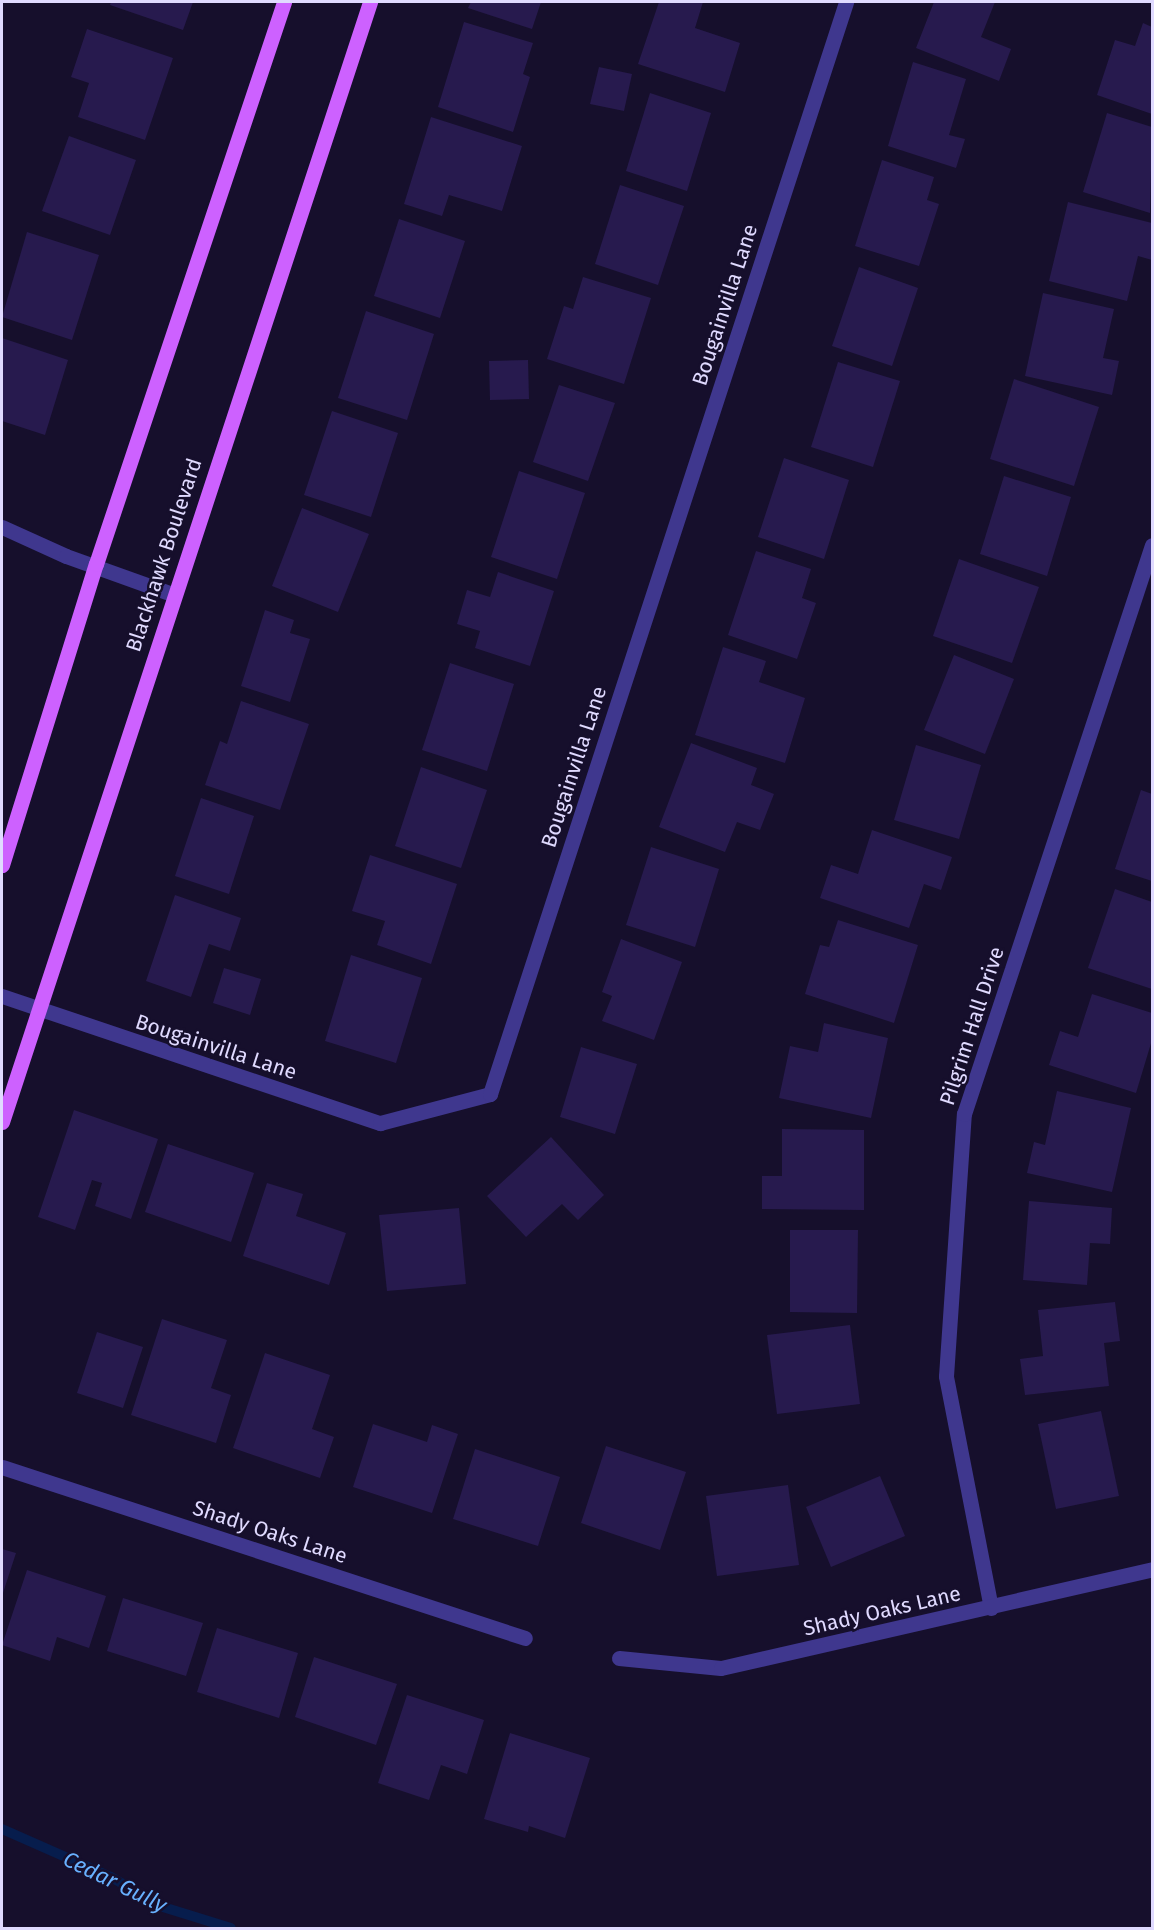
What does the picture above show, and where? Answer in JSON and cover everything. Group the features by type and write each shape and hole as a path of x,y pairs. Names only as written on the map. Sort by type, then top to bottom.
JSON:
{"main road":[{"path":"2,865 96,564 285,2"},
{"name":"Blackhawk Boulevard","path":"2,1122 172,594 370,2"}],"street":[{"name":"Bougainvilla Lane","path":"37,1008 380,1123 490,1094 846,2"},
{"path":"2,526 66,556 96,564 172,594"},
{"name":"Pilgrim Hall Drive","path":"991,1608 946,1376 964,1114 1152,545"},
{"path":"2,996 37,1008"},
{"name":"Shady Oaks Lane","path":"2,1467 525,1638"},
{"name":"Shady Oaks Lane","path":"619,1658 721,1668 991,1608 1152,1569"}],"building":[{"path":"111,2 193,2 183,30 110,5"},
{"path":"471,2 541,2 532,29 468,8"},
{"path":"659,2 703,2 695,28 740,43 725,92 638,64"},
{"path":"934,2 995,2 981,37 1011,49 999,81 916,48"},
{"path":"464,22 533,43 523,74 530,77 513,132 438,107"},
{"path":"1143,23 1152,27 1152,114 1097,95 1115,40 1135,46"},
{"path":"87,29 173,58 145,140 78,117 89,83 71,77"},
{"path":"913,62 966,79 949,135 965,139 956,168 888,146"},
{"path":"599,67 632,74 624,111 590,104"},
{"path":"650,93 711,113 687,191 626,171"},
{"path":"1107,113 1152,127 1150,213 1083,192"},
{"path":"431,117 522,146 502,211 449,195 442,216 404,204"},
{"path":"69,136 136,160 110,235 42,211"},
{"path":"882,160 934,177 927,200 939,204 919,266 855,246"},
{"path":"620,185 684,206 658,285 595,264"},
{"path":"1068,202 1152,223 1152,260 1138,256 1127,301 1049,281"},
{"path":"399,219 465,241 440,318 374,296"},
{"path":"27,232 99,255 72,340 2,317"},
{"path":"859,267 918,288 892,366 832,346"},
{"path":"583,277 651,298 624,384 547,359 564,306 573,309"},
{"path":"1043,293 1114,309 1103,358 1119,361 1112,395 1025,376"},
{"path":"366,311 434,334 407,420 338,398"},
{"path":"2,338 68,360 45,435 2,421"},
{"path":"528,360 529,399 490,400 489,361"},
{"path":"838,362 900,381 873,467 811,447"},
{"path":"1014,379 1099,407 1074,486 990,459"},
{"path":"559,385 615,403 588,481 533,462"},
{"path":"332,411 398,433 371,517 304,495"},
{"path":"784,458 849,480 824,559 758,537"},
{"path":"519,471 585,493 557,579 491,557"},
{"path":"1004,476 1071,497 1047,576 980,554"},
{"path":"302,508 369,534 338,612 272,586"},
{"path":"756,551 811,569 802,598 816,603 797,659 728,635"},
{"path":"959,559 1039,587 1012,663 933,636"},
{"path":"498,572 554,591 530,666 475,648 480,631 457,624 467,590 490,597"},
{"path":"265,610 294,620 290,633 310,639 290,702 241,686"},
{"path":"723,647 766,661 759,682 805,698 785,763 695,735"},
{"path":"954,655 1014,679 985,754 924,730"},
{"path":"450,663 514,684 487,771 422,750"},
{"path":"241,701 309,724 280,810 205,785 220,741 227,744"},
{"path":"691,743 757,768 751,785 774,794 760,830 737,822 725,852 659,827"},
{"path":"916,745 981,765 959,839 894,820"},
{"path":"421,767 487,790 461,868 395,846"},
{"path":"1141,790 1152,794 1152,881 1115,869"},
{"path":"201,798 254,816 229,894 175,876"},
{"path":"872,830 952,857 941,890 924,884 909,928 820,898 831,865 858,874"},
{"path":"651,847 719,869 695,947 626,925"},
{"path":"370,855 457,884 431,964 377,945 385,921 352,911"},
{"path":"1115,889 1152,902 1152,989 1088,968"},
{"path":"175,895 241,918 230,951 209,944 191,997 146,981"},
{"path":"838,920 918,945 894,1023 805,994 820,945 829,947"},
{"path":"621,939 682,962 654,1040 602,1021 612,996 602,992"},
{"path":"351,955 422,978 396,1063 325,1041"},
{"path":"224,968 261,979 250,1015 213,1003"},
{"path":"1092,994 1152,1013 1152,1040 1136,1093 1049,1065 1060,1031 1078,1037"},
{"path":"824,1023 888,1038 871,1118 779,1098 790,1046 818,1052"},
{"path":"581,1047 637,1064 615,1134 560,1117"},
{"path":"1057,1091 1131,1108 1112,1192 1027,1173 1034,1142 1045,1145"},
{"path":"74,1110 158,1139 131,1219 95,1206 102,1183 92,1180 75,1230 38,1217"},
{"path":"782,1129 864,1130 864,1210 762,1209 762,1176 782,1176"},
{"path":"551,1137 604,1195 578,1220 562,1204 526,1237 487,1196"},
{"path":"168,1144 254,1173 231,1242 145,1212"},
{"path":"267,1183 303,1194 296,1216 346,1233 329,1285 243,1256"},
{"path":"1029,1201 1112,1208 1110,1244 1090,1243 1087,1285 1023,1280"},
{"path":"459,1208 466,1284 387,1291 379,1215"},
{"path":"790,1230 858,1230 857,1313 790,1312"},
{"path":"1115,1302 1120,1341 1104,1343 1109,1386 1025,1395 1020,1359 1043,1356 1038,1310"},
{"path":"162,1319 227,1340 211,1388 231,1395 216,1443 131,1415"},
{"path":"850,1325 860,1404 777,1414 767,1335"},
{"path":"97,1332 143,1347 123,1408 77,1393"},
{"path":"265,1353 330,1375 312,1429 334,1437 320,1478 233,1448"},
{"path":"1101,1411 1119,1496 1056,1509 1038,1424"},
{"path":"373,1424 427,1442 432,1425 458,1434 432,1513 353,1487"},
{"path":"606,1446 686,1472 660,1550 581,1523"},
{"path":"475,1449 560,1477 538,1546 453,1519"},
{"path":"880,1476 905,1536 831,1567 806,1507"},
{"path":"788,1485 799,1565 717,1576 706,1496"},
{"path":"2,1549 16,1553 2,1596"},
{"path":"27,1570 106,1596 89,1648 57,1637 50,1661 2,1645"},
{"path":"123,1598 203,1623 186,1676 107,1651"},
{"path":"217,1628 298,1653 279,1718 197,1692"},
{"path":"314,1657 397,1684 376,1745 295,1717"},
{"path":"407,1695 484,1720 467,1774 441,1765 429,1800 378,1783"},
{"path":"510,1733 590,1758 565,1838 529,1826 528,1832 484,1819"}],"waterway":[{"name":"Cedar Gully","path":"2,1829 111,1877 163,1907 231,1928"}]}
